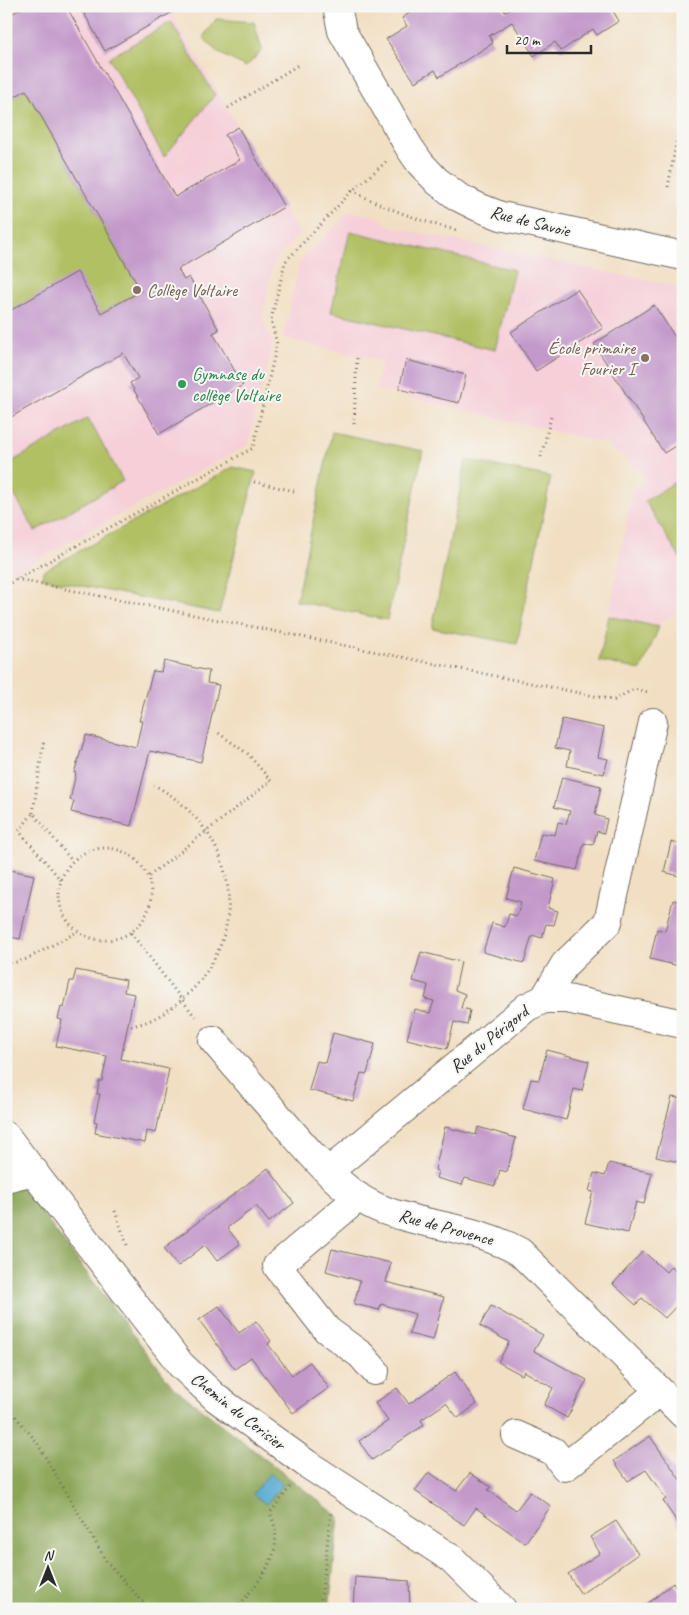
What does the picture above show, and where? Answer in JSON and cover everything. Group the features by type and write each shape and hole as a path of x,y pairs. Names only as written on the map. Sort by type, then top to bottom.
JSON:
{"street":[{"name":"Rue de Savoie","path":"337,6 342,31 420,163 437,181 458,197 501,216 683,256"},
{"path":"544,999 565,964 608,922 653,722"},
{"name":"Rue du Périgord","path":"328,1172 526,1007 544,999 567,999 683,1024"},
{"name":"Rue de Provence","path":"213,1040 328,1172 359,1197 388,1212 475,1232 498,1240 520,1252 683,1414"},
{"name":"Chemin du Cerisier","path":"6,1136 181,1365 216,1398 307,1464 452,1560 489,1604"},
{"path":"6,1178 34,1171"},
{"path":"359,1197 276,1266 327,1330 360,1354 375,1371"},
{"path":"516,1435 553,1451 565,1467 660,1391"}],"path":[{"path":"228,108 298,64"},
{"path":"668,187 683,106"},
{"path":"6,584 253,448 277,344 271,320 285,262 352,191 407,142"},
{"path":"354,424 357,355"},
{"path":"540,457 551,417"},
{"path":"254,482 294,491"},
{"path":"16,579 614,700 634,689 648,692"},
{"path":"149,876 271,781 248,754 217,732"},
{"path":"44,739 33,813 19,831 61,880"},
{"path":"131,1026 150,1021 182,1000 216,959 228,923 229,896 223,860 207,831 185,806 154,785"},
{"path":"33,813 72,861"},
{"path":"99,848 115,848 129,854 141,863 149,876 152,892 150,908 142,923 130,933 118,939 90,938 77,932 61,909 59,895 61,880 72,861 84,852 99,848"},
{"path":"6,965 27,959 77,932"},
{"path":"130,933 213,1040"},
{"path":"6,1405 36,1441 107,1562 149,1609"},
{"path":"237,1609 263,1574 275,1552 276,1526 270,1513 307,1464"},
{"path":"320,1609 331,1511 344,1488"}],"shaded area":[{"name":"Collège Voltaire","path":"6,6 183,6 172,13 299,234 274,261 262,319 273,343 248,445 14,572 6,570"},
{"path":"350,212 377,216 392,227 683,288 683,608 661,622 659,627 609,616 633,488 640,488 642,472 607,444 376,389 382,361 283,338 300,261"}],"green space":[{"path":"216,19 254,22 262,50 246,67 217,52 203,37"},
{"path":"171,22 215,95 164,157 109,58"},
{"path":"26,90 141,291 101,313 6,313 6,102"},
{"path":"350,231 514,270 495,350 331,312"},
{"path":"88,418 123,481 35,531 6,480 6,465"},
{"path":"332,432 423,451 387,620 296,601"},
{"path":"466,460 551,477 517,644 432,628"},
{"path":"233,467 256,472 219,613 42,578 43,571"},
{"path":"683,477 683,563 645,501"},
{"path":"609,616 659,627 641,670 599,661"},
{"path":"22,1187 172,1386 339,1517 329,1609 6,1609 6,1191"}],"water":[{"path":"270,1473 283,1484 266,1504 253,1494"}],"building":[{"path":"25,6 66,6 175,197 240,160 225,135 238,127 284,207 178,269 184,280 189,277 219,330 213,333 243,385 159,434 130,383 138,378 123,353 6,420 6,313 77,272 101,313 141,291 26,90 6,102 6,17"},
{"path":"80,6 183,6 105,51"},
{"path":"420,6 501,6 505,12 513,6 610,6 619,21 597,35 593,29 561,51 555,42 534,56 512,22 489,36 493,43 439,77 435,70 415,82 386,39 407,26 402,18"},
{"path":"577,289 603,328 536,371 511,332"},
{"path":"654,305 683,349 683,441 664,453 594,344"},
{"path":"406,360 466,375 459,403 399,389"},
{"path":"164,661 209,671 207,683 219,685 201,762 150,751 131,826 71,812 74,801 70,800 76,773 74,773 86,735 136,747 142,721 139,721 153,671 161,672"},
{"path":"562,719 604,728 598,757 608,759 604,774 567,766 570,751 555,748"},
{"path":"562,777 601,786 595,815 607,819 604,833 597,831 593,845 584,843 577,870 534,861 541,833 555,835 558,822 566,824 570,811 554,807"},
{"path":"671,842 683,845 683,877 664,872"},
{"path":"514,868 555,879 548,908 558,911 554,925 546,924 542,938 532,935 524,963 483,952 492,923 505,927 509,914 517,916 521,902 506,898"},
{"path":"6,869 34,875 20,939 10,937 7,950"},
{"path":"673,900 683,903 683,967 650,959 657,929 665,931"},
{"path":"421,952 461,962 455,990 465,994 461,1008 470,1010 467,1025 454,1022 447,1049 407,1039 415,1009 430,1013 434,1001 425,999 428,985 413,981"},
{"path":"76,970 126,980 124,992 134,994 121,1059 169,1069 156,1133 147,1131 145,1143 95,1133 97,1122 94,1121 100,1094 97,1094 99,1081 102,1081 107,1056 56,1046 62,1020 58,1019 61,1007 64,1008 70,981 73,981"},
{"path":"333,1033 375,1044 367,1074 361,1073 353,1101 309,1090 317,1061 325,1063"},
{"path":"547,1050 589,1061 582,1091 574,1089 566,1120 523,1109 531,1079 539,1080"},
{"path":"672,1097 683,1099 683,1163 656,1157"},
{"path":"445,1127 476,1135 478,1127 516,1138 507,1172 500,1170 495,1186 465,1178 462,1185 436,1178 438,1171 435,1170"},
{"path":"609,1163 652,1173 644,1204 636,1202 628,1233 585,1223 593,1192 589,1191 594,1173 605,1176"},
{"path":"268,1168 294,1203 269,1222 256,1206 227,1228 240,1244 217,1261 205,1245 178,1266 164,1248"},
{"path":"332,1249 391,1263 386,1282 444,1297 433,1340 409,1334 415,1314 381,1304 379,1310 354,1304 360,1281 326,1271"},
{"path":"643,1251 666,1272 671,1266 683,1276 683,1299 665,1318 642,1298 636,1305 613,1284"},
{"path":"219,1306 239,1333 256,1321 271,1341 268,1344 292,1375 310,1362 329,1388 293,1413 251,1357 235,1369 199,1320"},
{"path":"491,1306 543,1335 534,1351 587,1380 567,1418 544,1405 553,1388 524,1371 522,1375 498,1362 509,1342 480,1326"},
{"path":"455,1372 477,1404 458,1418 446,1403 421,1420 424,1425 372,1460 359,1441 388,1421 375,1403 397,1388 409,1404"},
{"path":"650,1436 683,1484 683,1531 663,1501 666,1499 646,1470 628,1481 614,1461"},
{"path":"429,1472 456,1491 470,1473 491,1487 488,1490 516,1510 530,1492 551,1506 525,1543 476,1508 464,1525 415,1491"},
{"path":"616,1521 638,1554 581,1594 568,1574 600,1553 590,1537"},
{"path":"355,1577 409,1581 410,1609 353,1609"},
{"path":"673,1583 683,1596 683,1602 675,1609 641,1609"}],"place":[{"name":"Collège Voltaire","path":"137,290"},
{"name":"École primaire Fourier I","path":"645,358"},
{"name":"Gymnase du collège Voltaire","path":"182,384"}]}
